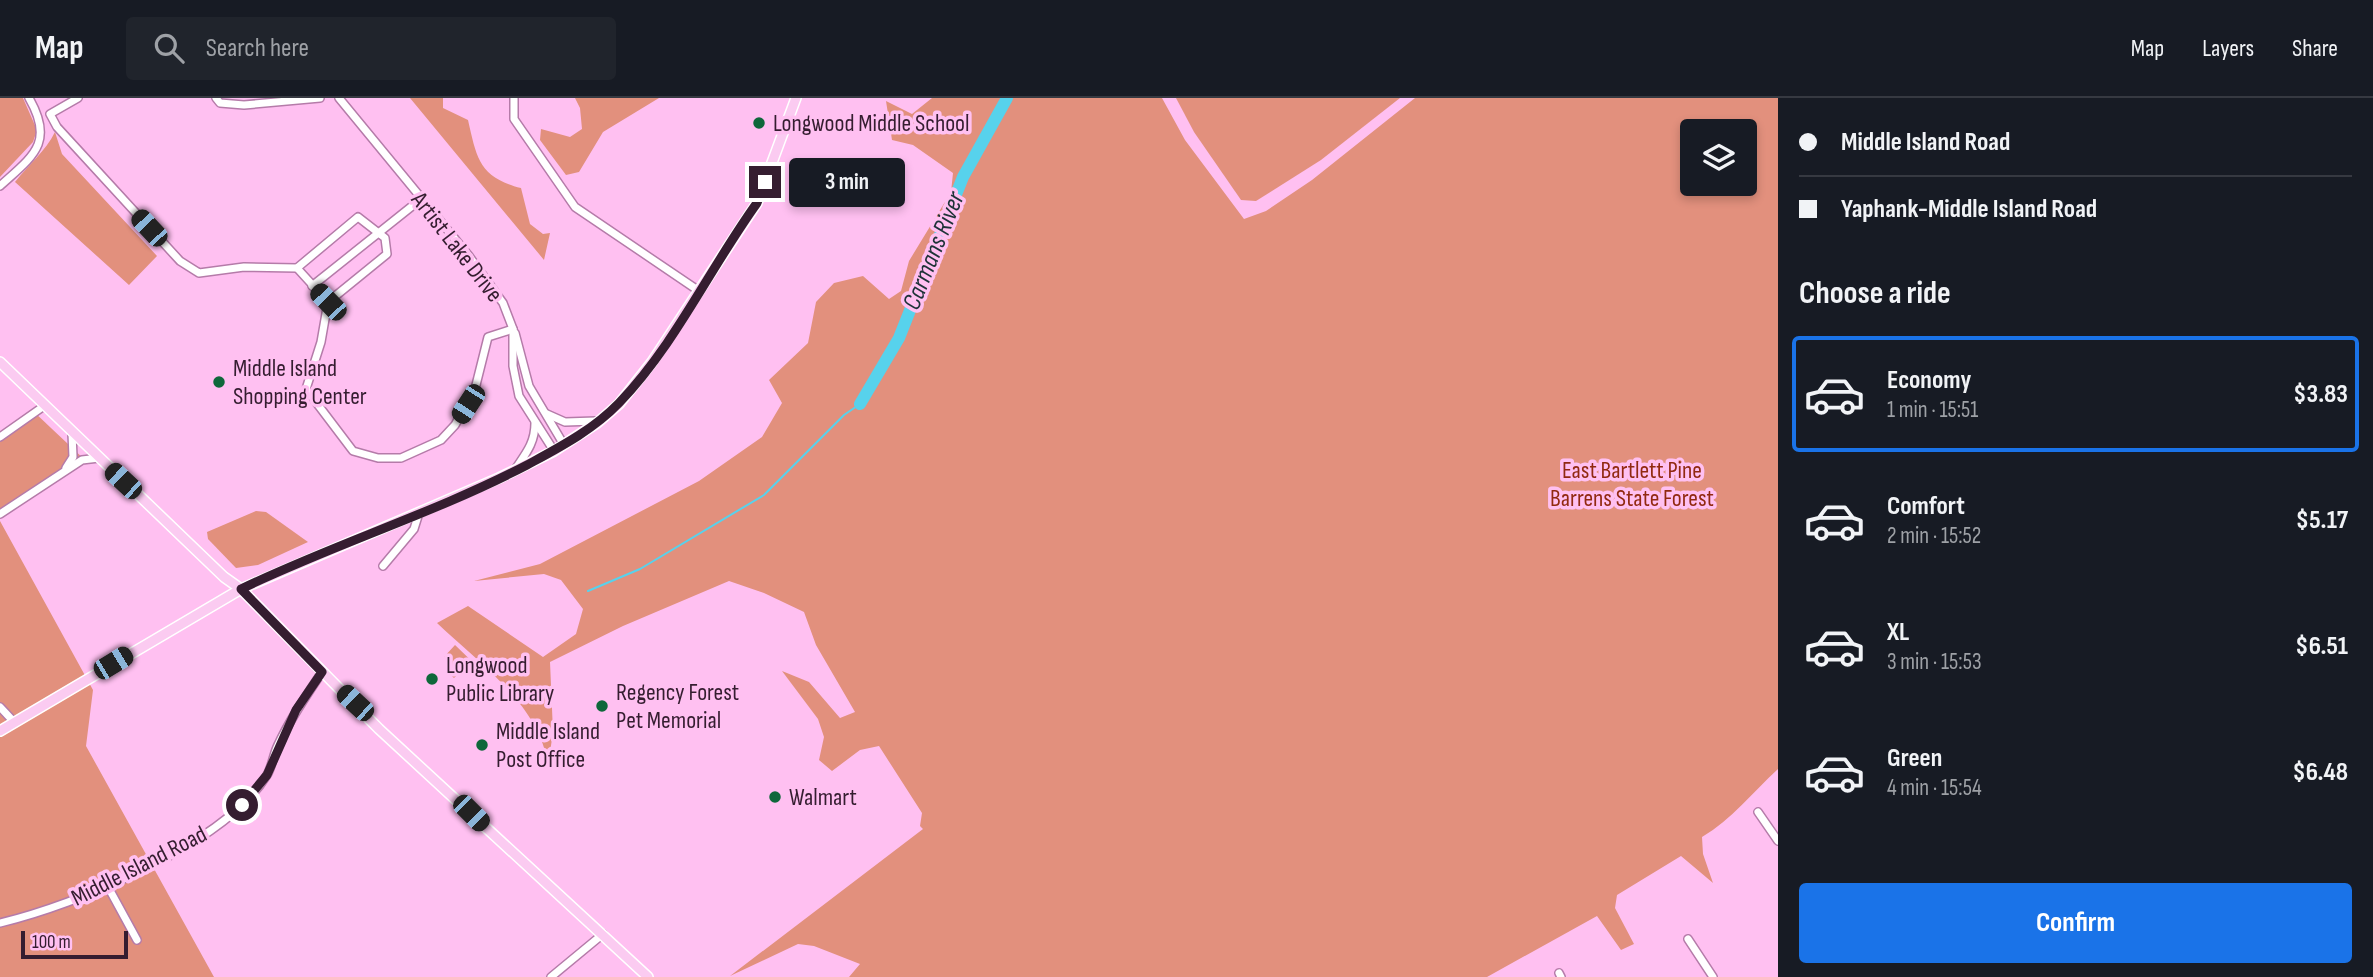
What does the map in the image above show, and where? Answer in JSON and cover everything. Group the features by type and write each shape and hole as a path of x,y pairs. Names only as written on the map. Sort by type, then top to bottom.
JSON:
{"main road":[{"path":"1,729 241,589 515,471 554,451 600,421 635,385 757,203 796,98"},
{"path":"0,362 224,577 241,589 322,672 648,977"}],"street":[{"path":"0,186 37,150 43,136 42,125 29,98"},
{"path":"78,98 50,114 57,127 192,271 208,273 244,267 297,268 359,217 380,230 387,243 387,254 328,302 321,342 306,393 354,451 378,458 401,458 441,440 468,404 488,337 513,330 529,386 564,445"},
{"path":"216,98 220,103 244,105 320,98"},
{"name":"Artist Lake Drive","path":"339,98 503,303 513,330 514,378 519,396 554,451"},
{"path":"514,98 514,119 575,207 699,290"},
{"path":"312,286 421,199"},
{"path":"297,268 328,302"},
{"path":"0,437 44,407"},
{"path":"545,413 565,422 600,421"},
{"path":"515,471 530,449 535,436 534,422"},
{"path":"65,469 74,457 72,433"},
{"path":"0,514 65,469 82,460 99,458"},
{"path":"383,566 414,530 419,513"},
{"name":"Middle Island Road","path":"0,923 42,912 107,885 226,821 267,775 296,710 322,672"},
{"path":"0,708 14,722"},
{"path":"1758,811 1778,841"},
{"path":"107,885 136,940"},
{"path":"551,977 603,934"},
{"path":"1688,939 1713,977"}],"green space":[{"path":"0,98 23,98 37,130 33,142 0,177"},
{"path":"410,98 443,98 443,108 468,120 474,146 482,164 496,178 521,188 530,224 543,234 550,233 544,260"},
{"path":"575,98 659,98 603,132 579,172 566,175 540,140 541,129 570,137 582,129 580,108"},
{"name":"East Bartlett Pine Barrens State Forest","path":"932,98 1162,98 1185,140 1244,219 1266,211 1312,180 1415,98 1778,98 1778,769 1732,814 1702,837 1703,854 1713,883 1681,856 1617,895 1615,908 1634,944 1621,950 1597,916 1487,977 849,977 860,964 814,946 798,944 730,976 923,829 920,826 922,813 879,746 860,750 832,771 819,760 824,737 818,719 782,671 809,682 840,718 855,712 816,645 804,612 764,593 729,581 623,626 550,662 553,732 548,766 543,744 521,705 437,623 468,606 543,657 576,634 583,609 561,580 544,574 474,581 540,564 699,481 762,437 782,403 769,380 808,343 816,302 834,283 863,276 889,299 901,291 909,261 951,192 953,173 913,145 892,140 886,101 912,114"},
{"path":"1176,98 1400,98 1321,160 1256,201 1241,200 1194,132"},
{"path":"55,132 62,154 157,256 129,285 15,182 42,152"},
{"path":"33,411 86,461 0,517 0,433"},
{"path":"256,511 266,512 308,542 258,565 236,568 208,539 207,532"},
{"path":"0,521 93,690 86,746 214,977 0,977"},
{"path":"455,645 484,673 477,680 465,667 454,678 446,671 452,664 444,657"}],"waterway":[{"name":"Carmans River","path":"860,404 899,338 963,177 1007,98"},
{"path":"588,591 640,569 764,495 844,415 860,404"}],"place":[{"name":"Longwood Middle School","path":"759,123"},
{"name":"Middle Island Shopping Center","path":"219,382"},
{"name":"Longwood Public Library","path":"432,679"},
{"name":"Regency Forest Pet Memorial","path":"602,706"},
{"name":"Middle Island Post Office","path":"482,745"},
{"name":"Walmart","path":"775,797"}],"route":[{"path":"242,805 267,775 296,710 322,672 252,604 241,589 475,490 547,455 597,423 618,404 652,362 757,203 765,182"}]}
